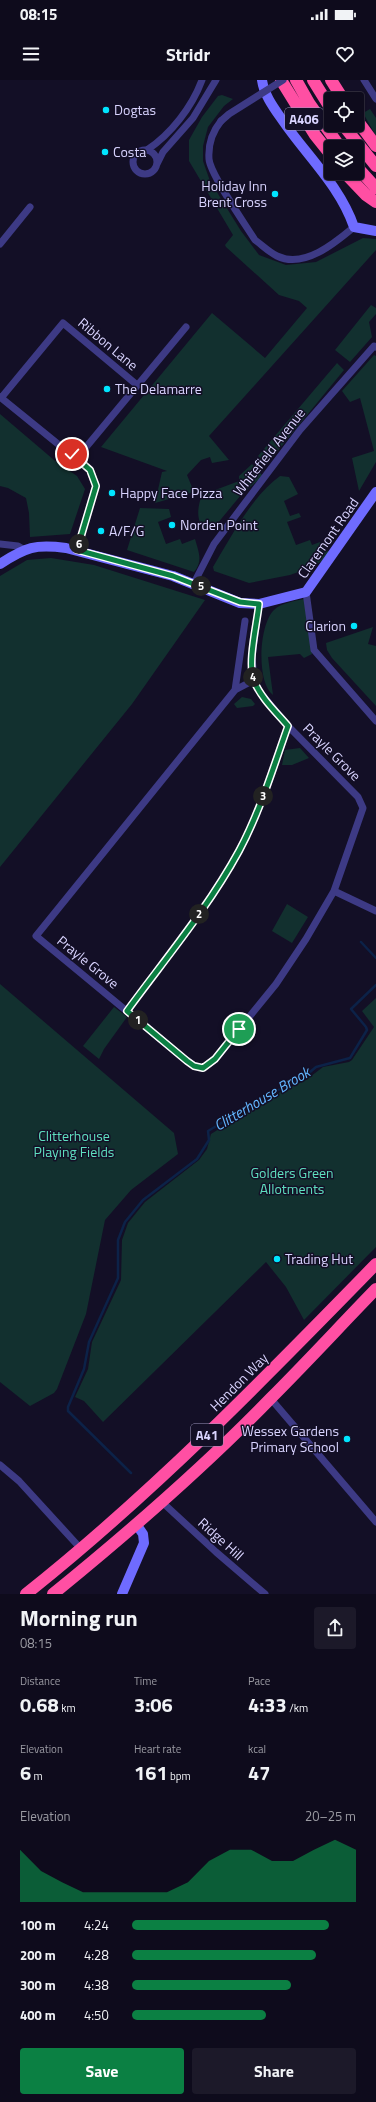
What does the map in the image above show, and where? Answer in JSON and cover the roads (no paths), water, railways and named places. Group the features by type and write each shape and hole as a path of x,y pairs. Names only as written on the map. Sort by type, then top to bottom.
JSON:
{"highway":[{"name":"A406","path":"282,80 315,135 324,146"},
{"name":"A406","path":"296,80 336,140"},
{"name":"A406","path":"313,80 324,97"},
{"path":"331,80 339,92"},
{"path":"364,130 376,146"},
{"name":"A406","path":"348,132 376,166"},
{"path":"364,175 376,188"},
{"path":"350,180 376,202"},
{"name":"Hendon Way","path":"26,1594 82,1550 157,1482 252,1391 376,1264"},
{"name":"A41","path":"52,1594 162,1502 271,1399 376,1289"}],"street":[{"path":"202,80 188,108 157,144 147,150 142,151 135,157 134,166 136,170 141,173 150,172 157,164 163,152 194,118 216,80"},
{"path":"282,80 229,114 214,129 211,140 209,160 214,173 255,240 265,248 288,260 298,259 321,250 354,227 376,231"},
{"path":"364,80 376,99"},
{"path":"260,82 275,110 332,185 347,208 354,227"},
{"path":"147,150 154,154 157,164"},
{"path":"0,244 30,207"},
{"name":"Ribbon Lane","path":"0,397 63,323 138,385"},
{"path":"75,456 138,385 186,327"},
{"name":"Whitefield Avenue","path":"194,583 214,544 300,430 374,346 376,347"},
{"path":"0,397 75,456 90,470 96,486 77,550"},
{"name":"Claremont Road","path":"0,564 23,549 55,546 77,550 173,576 240,602 259,604 306,592 376,492"},
{"path":"0,544 18,546 23,549"},
{"path":"306,592 314,650 376,720"},
{"name":"Prayle Grove","path":"254,680 235,690 36,936 194,1066 203,1068 210,1064 276,984 306,939 334,891 362,813 362,804 358,797 288,726 259,691 254,680 252,657 259,604"},
{"path":"235,690 245,621"},
{"path":"127,1011 215,892 239,850 258,811 288,726"},
{"path":"334,891 376,911"},
{"path":"271,1399 376,1522"},
{"path":"0,1465 19,1481 82,1550"},
{"name":"Ridge Hill","path":"162,1502 216,1552 265,1594"},
{"path":"122,1594 144,1542 143,1534 136,1524"}],"waterway":[{"name":"Clitterhouse Brook","path":"361,942 376,958"},
{"name":"Clitterhouse Brook","path":"131,1473 68,1411 68,1407 84,1369 89,1342 118,1278 118,1240 125,1222 143,1200 197,1159 209,1140 208,1131 270,1094 303,1078 316,1067 350,1058 367,1030 351,1009 376,985"}],"place":[{"name":"Dogtas","path":"106,110"},
{"name":"Costa","path":"105,152"},
{"name":"Holiday Inn Brent Cross","path":"275,194"},
{"name":"The Delamarre","path":"107,389"},
{"name":"Happy Face Pizza","path":"112,493"},
{"name":"Norden Point","path":"172,525"},
{"name":"A/F/G","path":"101,531"},
{"name":"Clarion","path":"354,626"},
{"name":"Trading Hut","path":"277,1259"},
{"name":"Wessex Gardens Primary School","path":"347,1439"}],"park label":[{"name":"Clitterhouse Playing Fields","path":"74,1144"},
{"name":"Golders Green Allotments","path":"292,1182"}]}
